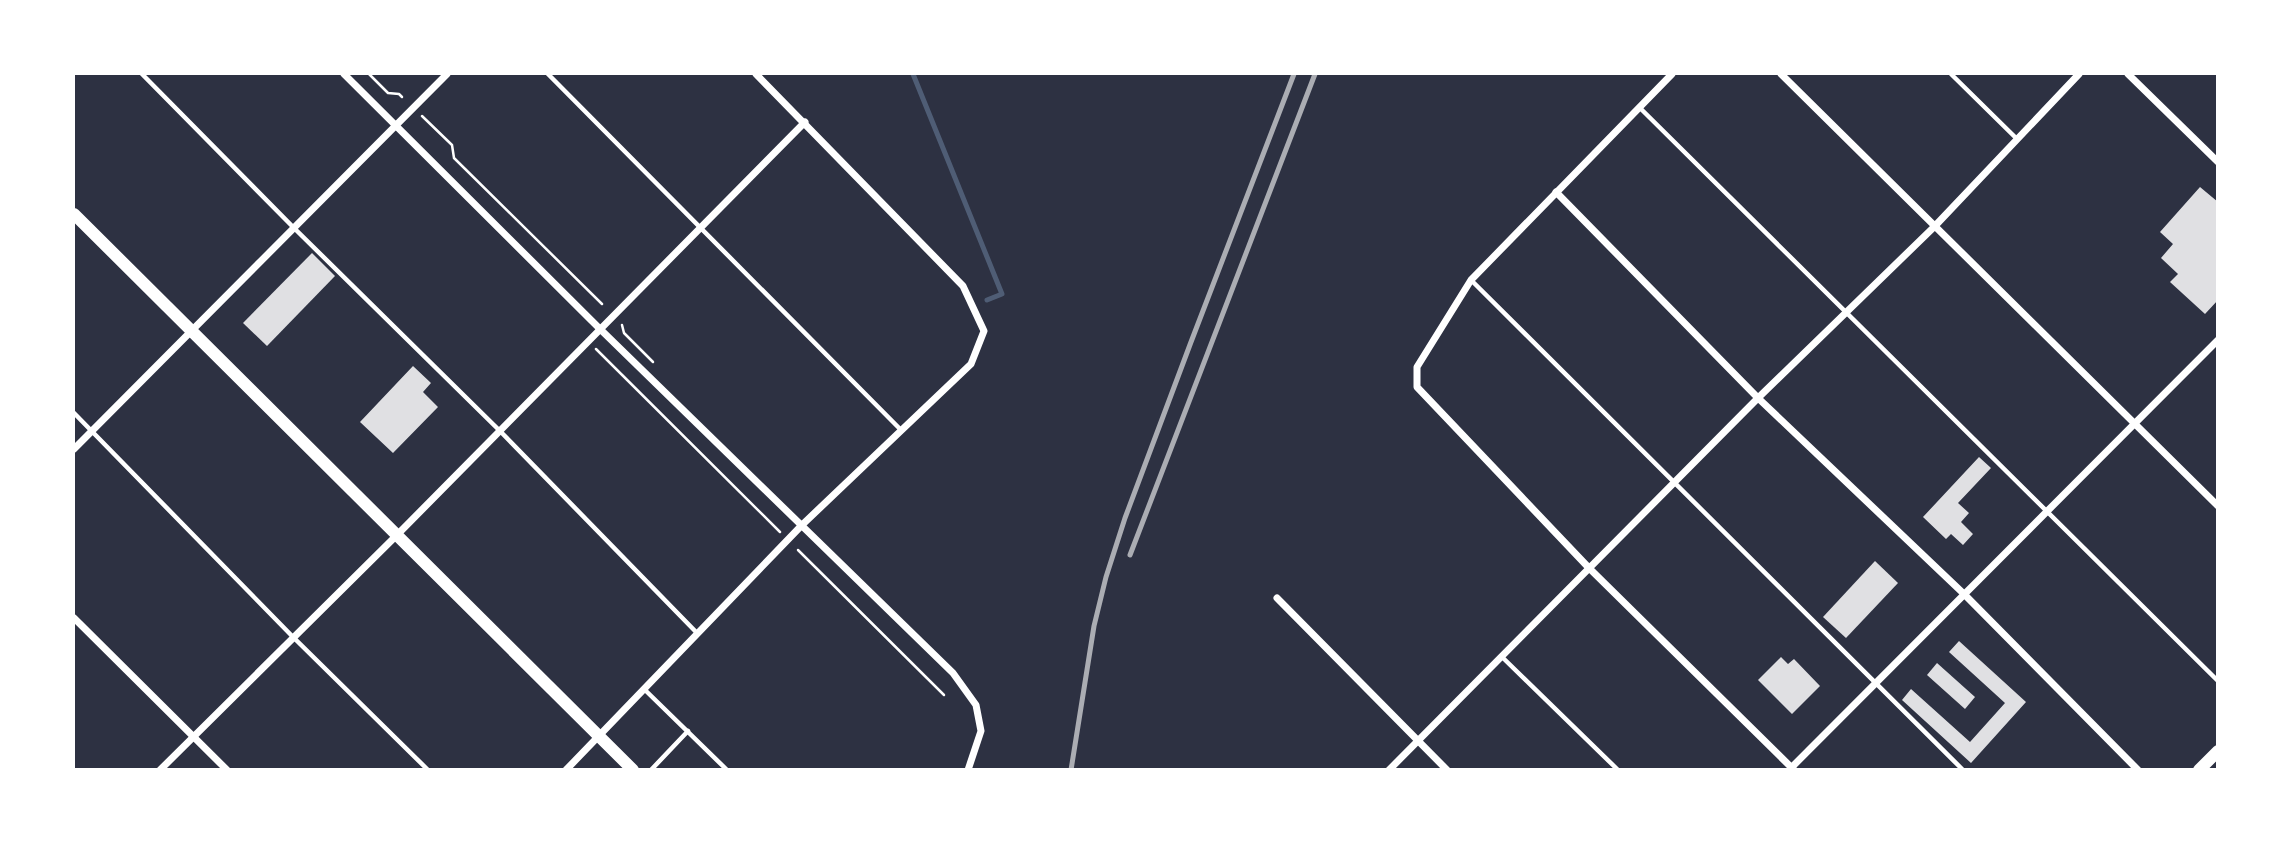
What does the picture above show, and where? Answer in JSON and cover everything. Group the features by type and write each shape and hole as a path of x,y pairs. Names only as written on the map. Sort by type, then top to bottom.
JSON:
{"street":[{"path":"344,74 599,328 953,673 976,705 981,732 968,769"},
{"path":"74,449 447,74"},
{"path":"566,769 802,525 971,364 984,331 963,286 756,74"},
{"path":"1672,74 1471,280 1417,367 1416,387 1589,568 1792,769 2217,341"},
{"path":"1781,74 2217,506"},
{"path":"1389,769 1758,398 1934,227 2079,74"},
{"path":"2128,74 2217,162"},
{"path":"160,769 397,535 805,122"},
{"path":"1556,192 1758,398 1964,594 2138,769"},
{"path":"74,214 633,769"},
{"path":"1277,598 1447,769"},
{"path":"74,618 227,769"},
{"path":"2199,769 2217,751"}],"lane":[{"path":"142,74 293,228 499,430 698,634"},
{"path":"548,74 901,430"},
{"path":"1951,74 2017,139"},
{"path":"1639,107 2217,681"},
{"path":"1471,280 1964,769"},
{"path":"74,413 293,637 428,769"},
{"path":"1501,656 1618,769"},
{"path":"645,689 725,769"},
{"path":"651,769 688,731"}],"path":[{"path":"369,74 388,93 402,97"},
{"path":"419,114 452,145 454,158 602,304"},
{"path":"594,348 782,534"},
{"path":"798,550 944,695"}],"building":[{"path":"2200,187 2218,202 2218,300 2205,314 2170,282 2178,274 2161,258 2173,244 2160,232"},
{"path":"312,253 335,276 267,346 243,323"},
{"path":"413,366 431,383 423,392 438,407 393,453 360,422"},
{"path":"1979,457 1991,468 1958,503 1969,513 1961,522 1973,534 1963,545 1951,534 1946,539 1923,517"},
{"path":"1875,561 1898,583 1846,638 1823,617"},
{"path":"1959,641 2026,702 1971,763 1902,700 1911,689 1970,742 2005,703 1949,652"},
{"path":"1781,657 1788,664 1794,659 1820,686 1792,714 1758,680"},
{"path":"1937,663 1975,697 1965,709 1927,675"}],"waterway":[{"path":"913,74 1002,294 987,300"}],"railway":[{"path":"1071,770 1094,626 1106,577 1125,518 1294,74"},
{"path":"1130,555 1315,74"}]}
